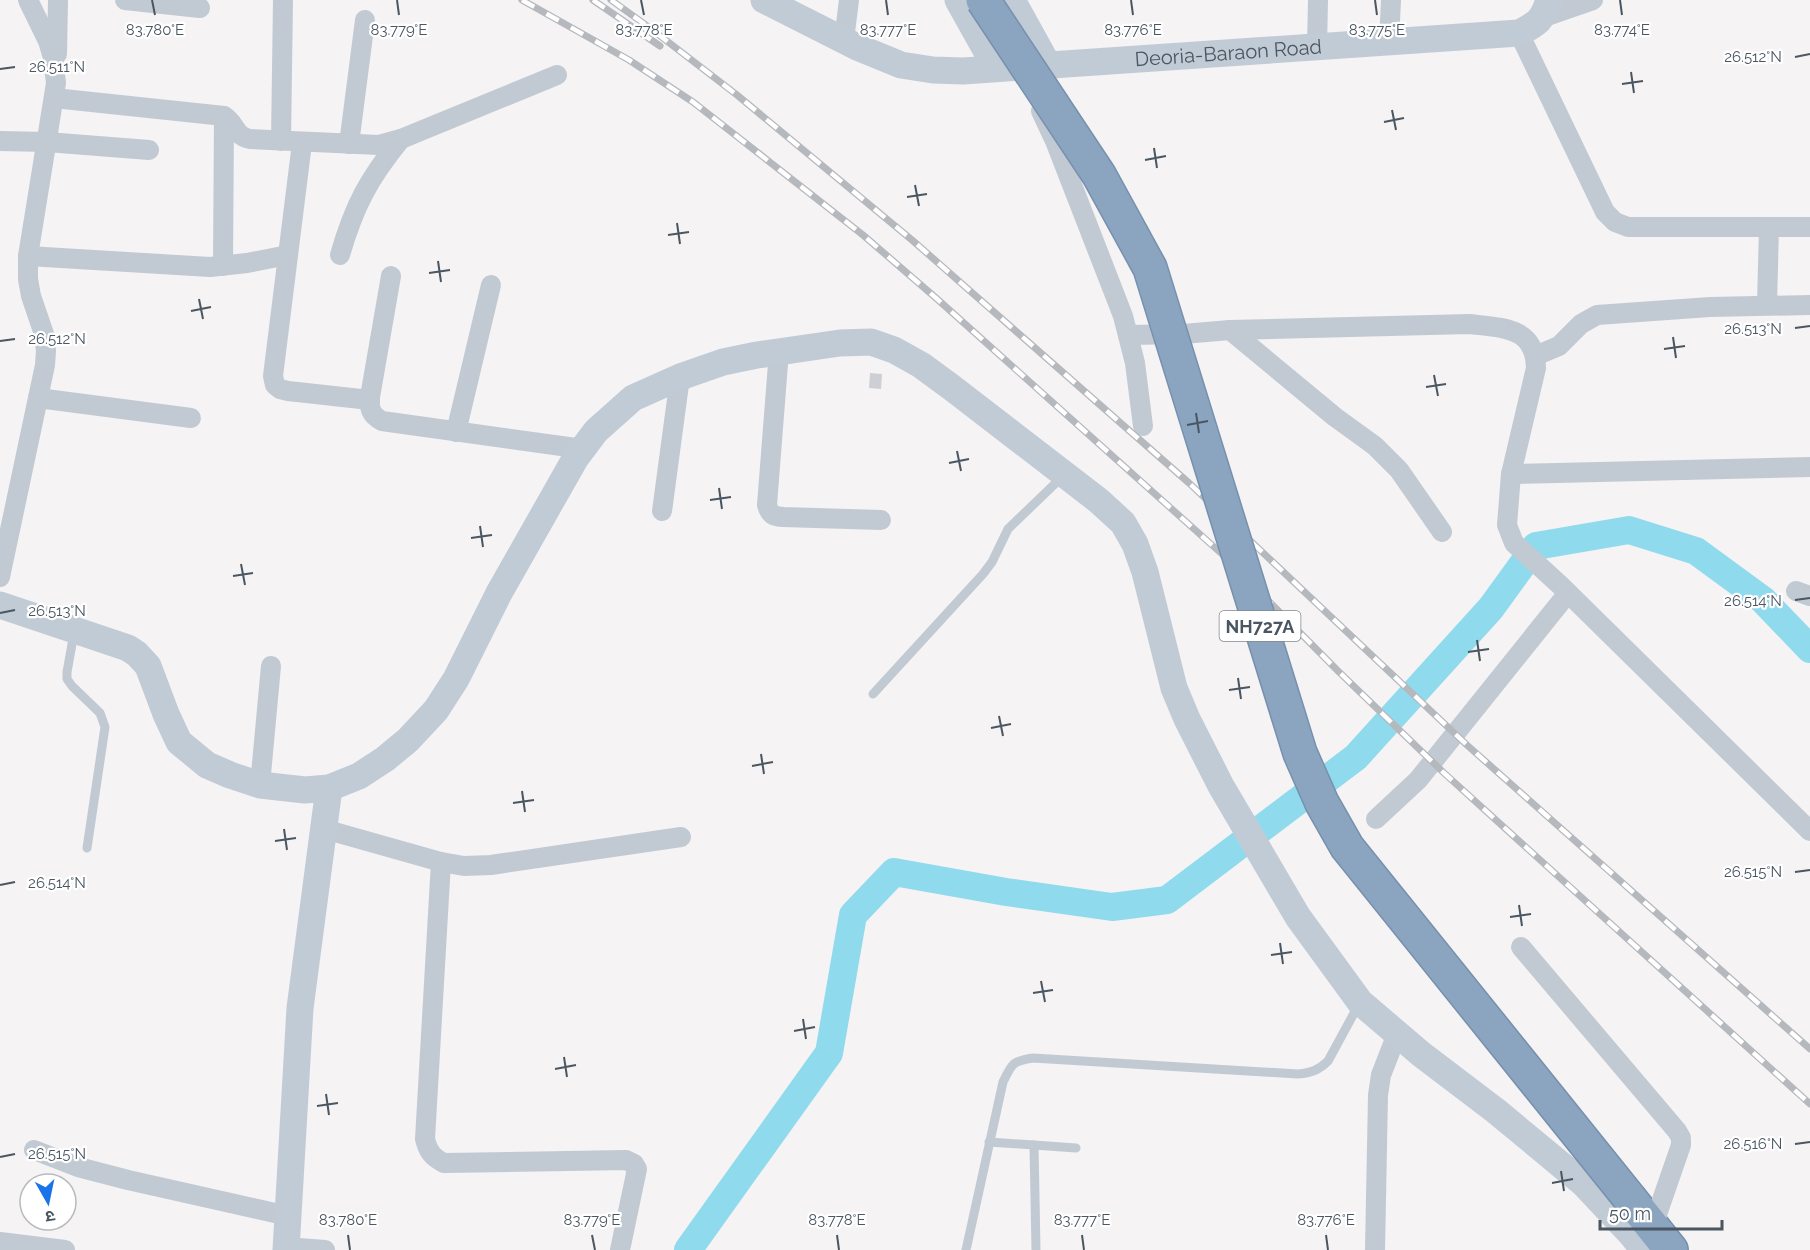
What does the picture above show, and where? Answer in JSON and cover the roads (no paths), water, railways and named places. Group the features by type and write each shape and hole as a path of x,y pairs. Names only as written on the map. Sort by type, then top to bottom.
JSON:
{"highway":[{"name":"NH727A","path":"983,0 1099,175 1150,268 1300,753 1322,802 1347,848 1631,1200 1656,1242"}],"main road":[{"name":"Deoria-Baraon Road","path":"764,0 844,40 901,65 933,70 963,71 1519,33"},
{"path":"958,0 1006,68"},
{"path":"1012,0 1048,65"},
{"path":"1519,33 1532,27 1546,8"},
{"path":"0,605 128,648 137,654 148,666 179,742 207,765 260,784 305,790 329,788 359,776 385,759 408,740 436,710 456,679 499,593 575,459 596,431 633,398 680,377 723,362 779,351 840,343 871,342 894,350 921,365 1099,501 1123,523 1135,544 1145,572 1174,688 1187,719 1221,786 1298,917 1360,1002 1583,1183 1631,1234 1656,1242"},
{"path":"286,1248 300,1008 329,788"}],"street":[{"path":"27,0 48,40 53,58 55,91"},
{"path":"0,577 45,365 44,334 31,296 28,256 55,91 58,0"},
{"path":"125,0 200,8"},
{"path":"281,141 283,0"},
{"path":"844,40 849,0"},
{"path":"1317,47 1318,0"},
{"path":"1389,42 1391,0"},
{"path":"1546,8 1593,0"},
{"path":"349,144 364,20"},
{"path":"1519,33 1605,212 1616,222 1628,227 1810,227"},
{"path":"1006,68 1033,97 1055,141 1123,316 1138,384 1143,426"},
{"path":"55,91 224,116 231,121 243,138 380,146 557,75"},
{"path":"223,266 224,116"},
{"path":"340,255 349,223 363,193 380,165 401,139"},
{"path":"0,141 47,142 149,150"},
{"path":"302,143 273,376 274,385 288,391 370,400"},
{"path":"1767,305 1769,227"},
{"path":"28,256 210,267 288,255"},
{"path":"391,276 369,408 374,417 382,421 583,449"},
{"path":"456,432 491,285"},
{"path":"1535,356 1559,346 1581,324 1597,315 1710,307 1810,305"},
{"path":"1128,335 1470,324 1503,328 1519,334 1533,348 1536,368 1511,474 1507,525 1514,543 1564,589 1810,831"},
{"path":"1230,330 1335,417 1375,446 1399,470 1442,532"},
{"path":"779,351 767,505 769,512 774,516 783,517 881,519"},
{"path":"662,512 680,377"},
{"path":"38,398 190,418"},
{"path":"1511,474 1810,467"},
{"path":"1376,819 1418,780 1564,589"},
{"path":"260,784 271,666"},
{"path":"324,829 441,862 464,866 491,865 681,837"},
{"path":"441,862 425,1127 427,1149 435,1158 444,1163 626,1160 634,1164 636,1169 620,1250"},
{"path":"1521,947 1681,1138 1656,1242"},
{"path":"1375,1250 1378,1095 1381,1075 1397,1034"},
{"path":"34,1150 78,1167 288,1216"},
{"path":"0,1242 66,1250"},
{"path":"286,1248 325,1250"}],"lane":[{"path":"873,694 983,574 992,562 1008,529 1064,474"},
{"path":"75,631 67,672 68,679 72,686 100,713 105,727 87,848"},
{"path":"966,1250 1002,1082 1009,1069 1017,1061 1034,1058 1311,1073 1328,1061 1360,1002"},
{"path":"990,1142 1076,1148"},
{"path":"1034,1145 1036,1250"}],"waterway":[{"path":"688,1250 829,1053 853,915 894,872 1006,892 1112,907 1167,900 1356,757 1491,608 1536,546 1629,530 1696,551 1763,600 1810,649"}],"railway":[{"path":"522,0 629,60 693,102 863,235 1222,554 1338,671 1444,773 1810,1104"},
{"path":"593,0 660,46"},
{"path":"611,0 737,95 912,240 1189,483 1468,746 1810,1049"}]}
